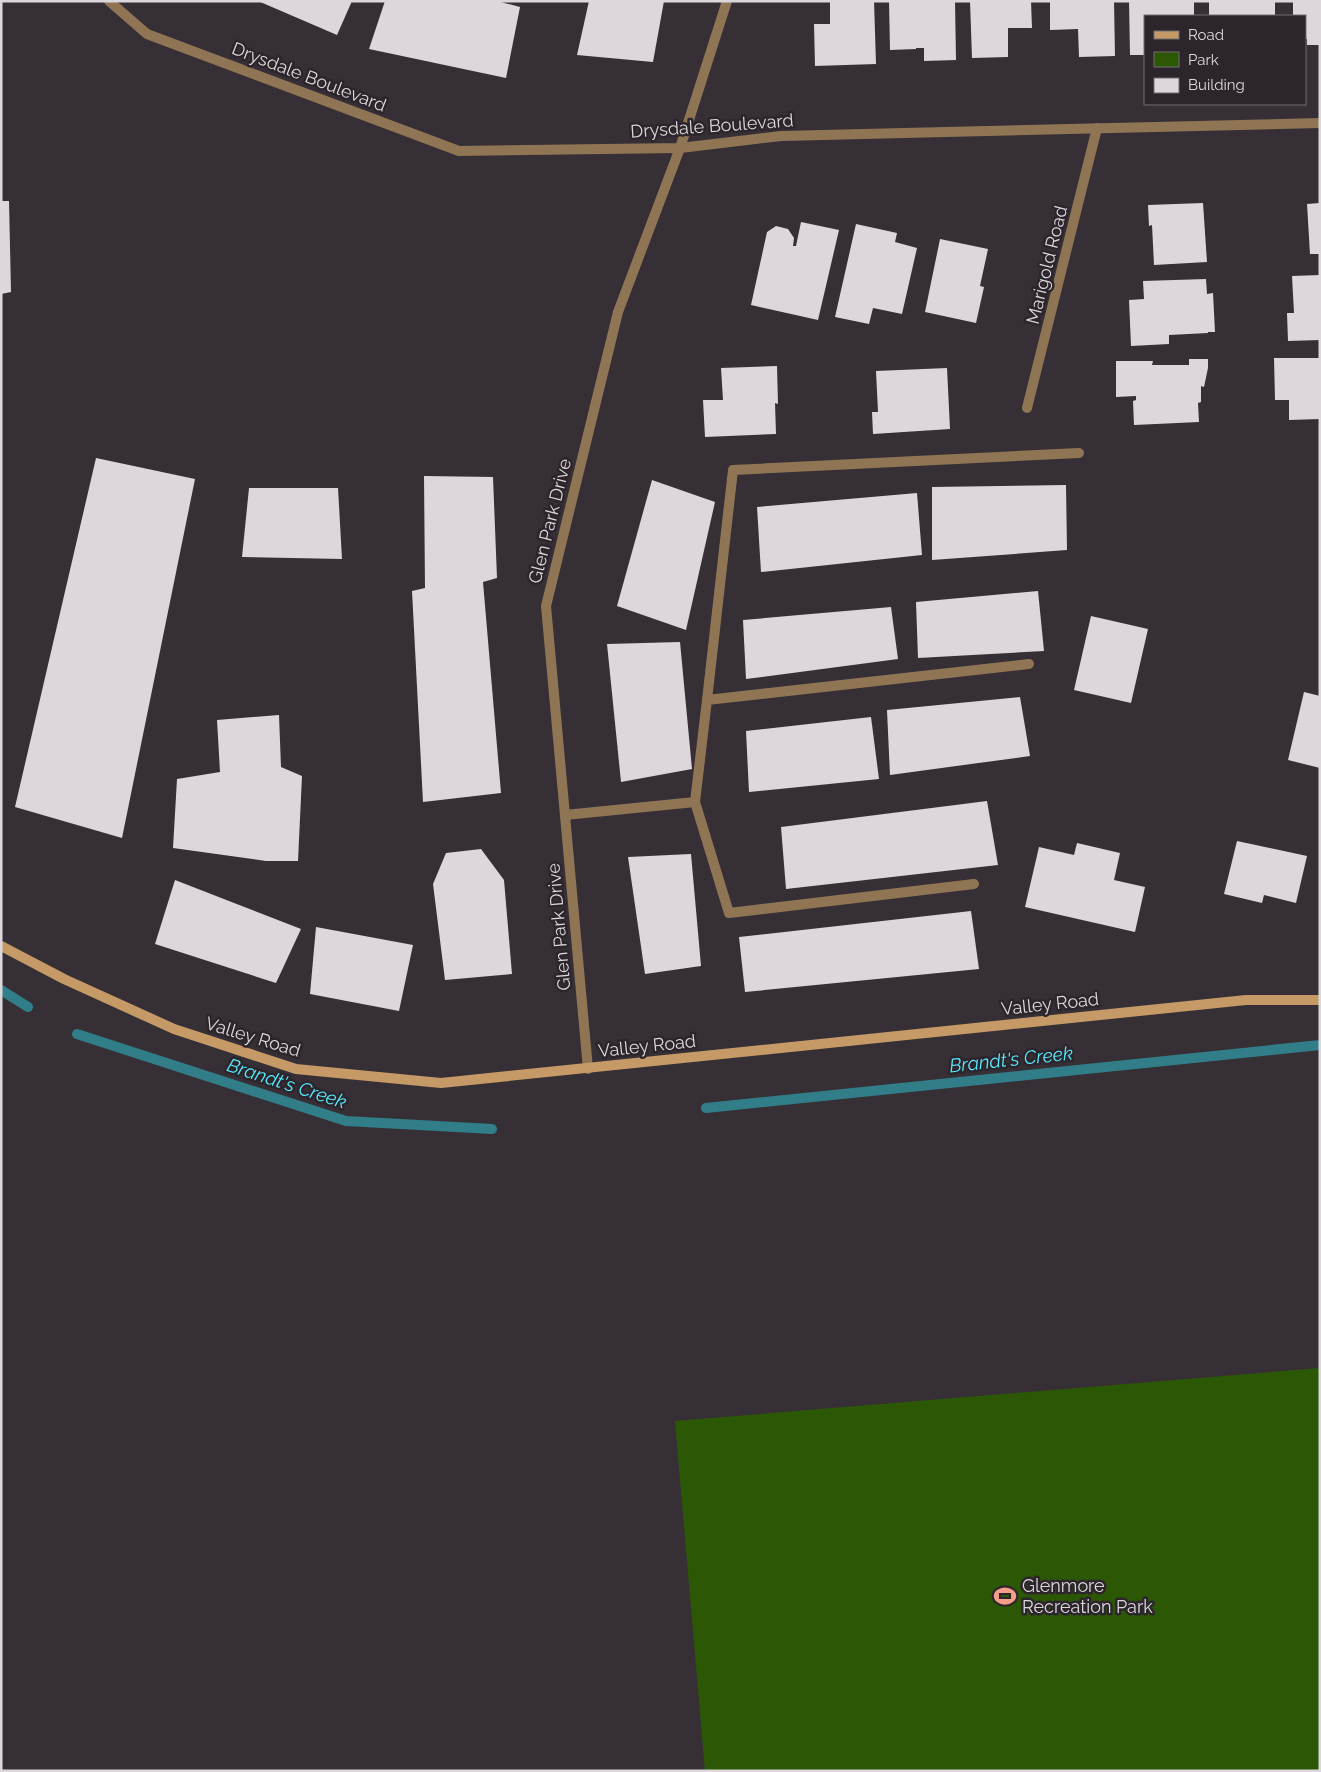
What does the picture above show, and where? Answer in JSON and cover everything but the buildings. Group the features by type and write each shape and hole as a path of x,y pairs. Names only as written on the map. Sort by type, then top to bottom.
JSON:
{"street":[{"name":"Drysdale Boulevard","path":"109,1 147,34 459,151 680,148 781,136 1320,123"},
{"name":"Glen Park Drive","path":"588,1069 546,606 618,312 680,148 727,1"},
{"name":"Marigold Road","path":"1027,408 1097,128"},
{"path":"974,884 729,913 695,802 733,470 1079,453"},
{"path":"706,700 1029,664"},
{"path":"565,815 695,802"},
{"name":"Valley Road","path":"1,946 64,979 174,1029 296,1068 441,1083 1246,1000 1320,1000"}],"green space":[{"name":"Glenmore Recreation Park","path":"1320,1368 1320,1771 705,1771 675,1421"}],"waterway":[{"name":"Brandt's Creek","path":"1,990 28,1007"},
{"name":"Brandt's Creek","path":"77,1034 346,1121 492,1129"},
{"name":"Brandt's Creek","path":"706,1108 1320,1045"}],"place":[{"name":"Glenmore Recreation Park","path":"1005,1596"}]}
